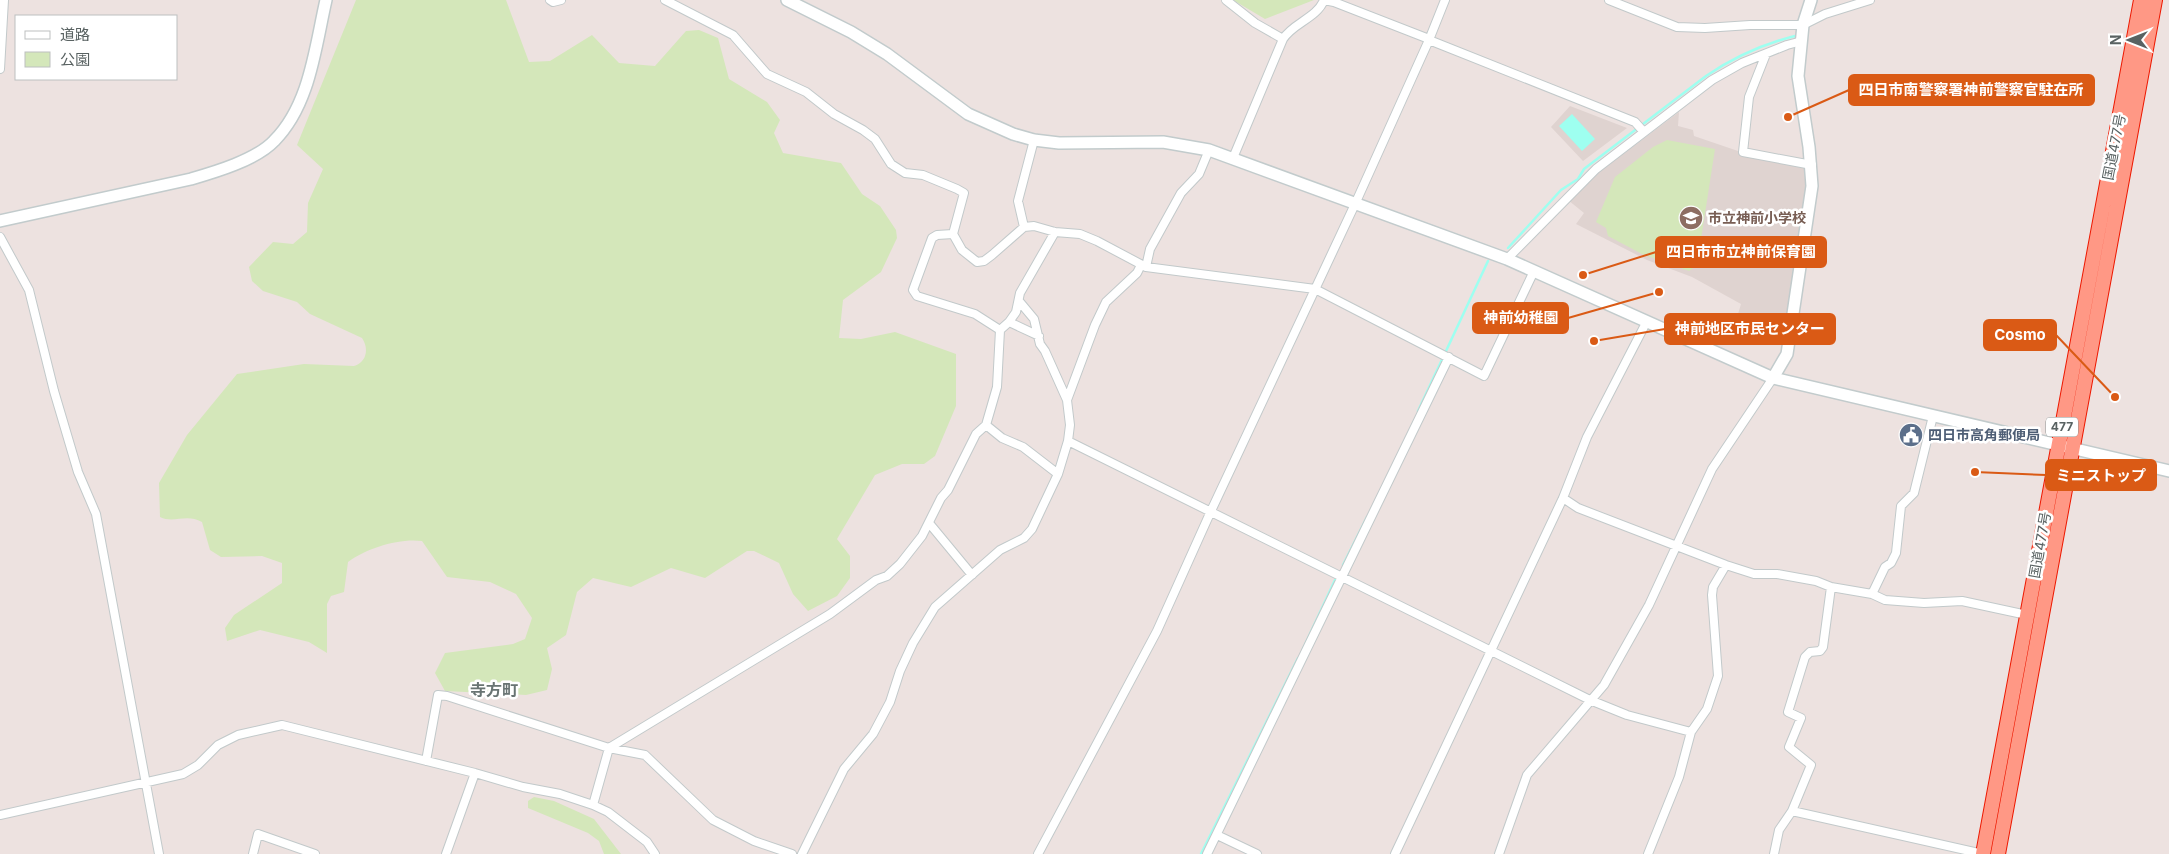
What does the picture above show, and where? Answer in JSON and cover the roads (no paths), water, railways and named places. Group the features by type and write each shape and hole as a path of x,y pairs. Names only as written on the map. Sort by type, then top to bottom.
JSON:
{"highway":[{"name":"国道477号","path":"1983,854 2141,0"},
{"name":"国道477号","path":"1998,854 2155,0"}],"street":[{"path":"0,69 4,0"},
{"path":"0,221 191,179 219,170 268,146 291,120 307,86 326,0"},
{"path":"550,0 553,2 561,0"},
{"path":"665,0 733,35 768,74 806,92 829,111 875,139 891,164 905,173 923,174 957,188 964,193 953,234 962,250 969,258 977,262 984,261 1024,227 1034,226 1055,232 1080,234 1144,266 1315,289 1484,376 1534,271"},
{"path":"787,0 851,32 887,54 968,114 1006,131 1034,140 1059,143 1163,142 1210,150 1507,259 1773,378 2169,471"},
{"path":"1226,0 1255,23 1283,39"},
{"path":"1233,158 1283,39 1288,31 1321,8 1324,0 1334,2 1635,122 1643,131"},
{"path":"1038,854 1157,631 1210,511 1356,202 1445,0"},
{"path":"1609,0 1677,27 1705,28 1750,25 1802,33"},
{"path":"1499,854 1527,775 1604,685 1649,605 1712,469 1787,354 1810,202 1812,165 1798,76 1802,33 1811,0"},
{"path":"1507,259 1572,191 1596,169 1643,131 1653,126 1728,69 1766,54 1802,33 1825,14 1870,0"},
{"path":"1766,54 1749,97 1743,152 1812,165"},
{"path":"1024,227 1018,201 1034,140"},
{"path":"1067,400 1095,324 1106,302 1144,266 1150,249 1181,193 1199,174 1210,150"},
{"path":"593,804 609,748 830,614 876,580 887,576 900,564 917,543 929,523 940,498 948,490 976,434 986,425 997,387 1000,330 1016,312 1020,294 1055,232"},
{"path":"953,234 937,235 932,238 913,290 917,296 975,314 1000,330"},
{"path":"0,237 30,290 54,391 78,472 96,514 158,854"},
{"path":"802,854 844,769 872,734 885,710 900,671 935,607 1000,550 1024,538 1032,529 1058,474 1068,441 1070,425 1067,400 1040,344 1034,319 1018,301"},
{"path":"1395,854 1563,498 1587,437 1647,320"},
{"path":"1009,322 1038,336"},
{"path":"1207,854 1449,357"},
{"path":"1872,594 1885,567 1891,563 1896,553 1901,506 1914,493 1933,416"},
{"path":"986,425 1002,438 1023,447 1058,474"},
{"path":"1068,441 1590,700 1626,715 1691,732"},
{"path":"1563,498 1578,508 1676,547 1726,566 1754,574 1777,574 1816,581 1831,587 1872,594 1885,600 1924,603 1962,601 2027,615"},
{"path":"929,523 972,575"},
{"path":"1648,854 1680,777 1691,732 1707,709 1718,676 1712,595 1713,587 1726,566"},
{"path":"1774,854 1779,830 1792,811 1811,765 1789,747 1801,718 1788,712 1804,657 1810,652 1820,651 1823,647 1831,587"},
{"path":"426,761 438,695 609,748 645,755 713,820 754,841 792,854"},
{"path":"0,815 182,774 198,765 218,745 238,735 282,725 523,787 560,794 593,804 608,812 647,842 655,854"},
{"path":"446,854 474,773"},
{"path":"1792,811 1983,854"},
{"path":"253,854 258,834 315,854"},
{"path":"1217,834 1258,854"}],"water":[{"path":"1572,114 1595,139 1582,151 1559,126"}],"waterway":[{"path":"1508,248 1561,190 1578,179 1584,169 1706,76 1750,51 1799,35"},
{"path":"1418,411 1488,261"},
{"path":"1343,565 1367,517"},
{"path":"1303,649 1335,580"},
{"path":"1201,854 1298,658"}],"place":[{"name":"四日市南警察署神前警察官駐在所","path":"1788,117"},
{"name":"市立神前小学校","path":"1691,218"},
{"name":"四日市市立神前保育園","path":"1583,275"},
{"name":"神前幼稚園","path":"1659,292"},
{"name":"神前地区市民センター","path":"1594,341"},
{"name":"Cosmo","path":"2115,397"},
{"name":"四日市高角郵便局","path":"1911,435"},
{"name":"ミニストップ","path":"1975,472"}],"district":[{"name":"寺方町","path":"494,690"}]}
